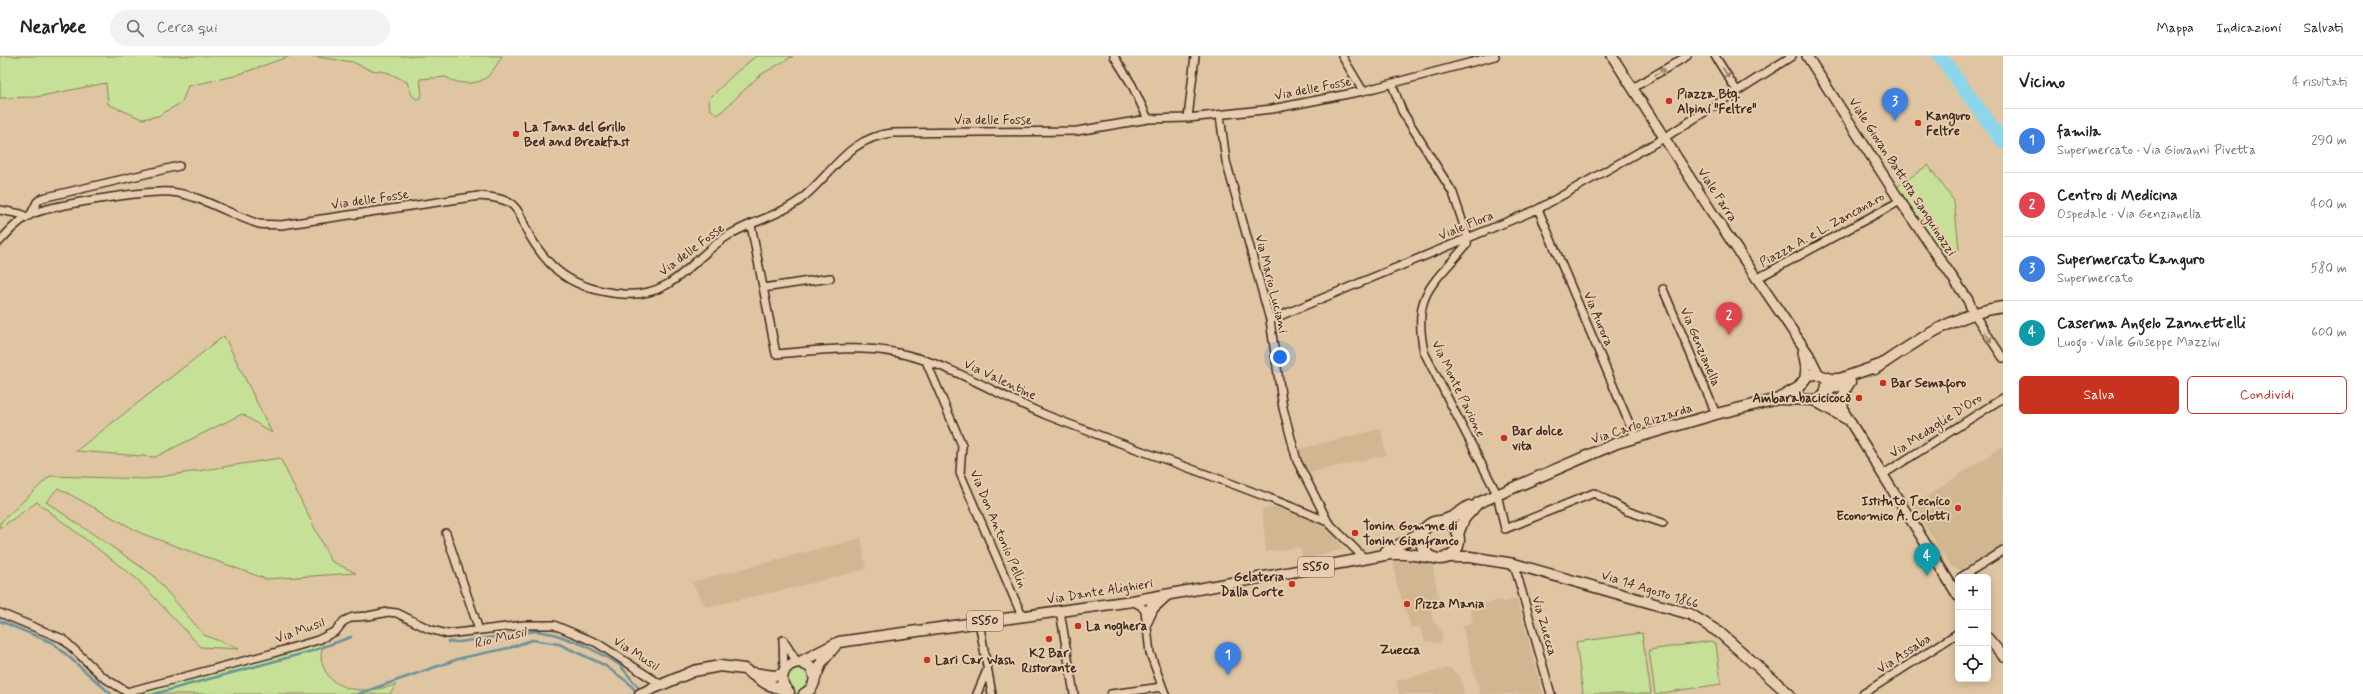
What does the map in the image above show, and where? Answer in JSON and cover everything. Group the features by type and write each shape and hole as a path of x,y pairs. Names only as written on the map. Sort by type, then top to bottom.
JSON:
{"main road":[{"name":"Via Carlo Rizzarda","path":"1459,536 1468,512 1485,500 1617,443 1716,414 1778,399 1820,399 1827,391 1850,382 1880,366 1950,323 1974,314 2003,307"},
{"name":"Via Carlo Rizzarda","path":"1778,399 1798,388 1804,380 1812,374 1830,379 1840,379 1880,366"},
{"path":"1820,375 1827,382 1827,391"},
{"path":"1804,380 1802,390 1812,399"},
{"name":"Via Carlo Rizzarda","path":"1442,521 1454,516 1472,504 1485,500"},
{"path":"1442,521 1454,526 1459,536 1456,550 1446,558 1435,558 1425,551 1421,540 1425,528 1430,524 1442,521"},
{"name":"Via Dante Alighieri","path":"1364,558 1400,545 1430,524"},
{"name":"Via 14 Agosto 1866","path":"1459,536 1469,552 1480,558"},
{"name":"Via Dante Alighieri","path":"798,662 839,642 1132,601 1364,558 1399,553 1435,558"},
{"name":"Via 14 Agosto 1866","path":"1446,558 1480,558 1514,564 1699,618 1720,633 1789,694"},
{"path":"804,694 814,686 822,662 839,642"},
{"path":"798,662 810,667 814,686"},
{"name":"SS50","path":"640,694 655,686 694,671 710,667 736,667 766,676 783,672 791,664 798,662"},
{"name":"SS50","path":"750,672 767,684 791,693"},
{"name":"SS50","path":"783,672 783,684 791,693"}],"street":[{"path":"1114,56 1132,85 1148,119"},
{"path":"1188,118 1195,56"},
{"path":"1342,56 1363,92"},
{"name":"Via delle Fosse","path":"0,240 14,225 28,216 51,208 143,193 171,192 195,199 261,224 281,225 479,196 509,202 519,212 535,246 548,264 565,278 595,290 624,294 650,293 676,280 712,247 730,234 800,200 859,143 876,135 892,133 1077,131 1148,119 1188,118 1272,109 1363,92 1494,56"},
{"name":"Viale Farra","path":"1612,56 1756,280 1820,375"},
{"path":"1633,88 1687,56"},
{"path":"1715,56 1737,91"},
{"name":"Viale Flora","path":"1270,320 1538,209 1664,138 1792,56"},
{"name":"Viale Giovan Battista Sanguinazzi","path":"1807,56 1900,201 1968,300 1974,314"},
{"path":"1392,84 1402,111 1453,193 1468,238"},
{"name":"Via Mario Luciani","path":"1220,115 1226,161 1270,320 1283,408 1297,461 1328,522 1364,558"},
{"path":"0,210 28,216 37,202 42,198 179,166"},
{"name":"Piazza A. e L. Zancanaro","path":"1756,280 1900,201"},
{"name":"Via Aurora","path":"1538,209 1635,437"},
{"name":"Via Valentine","path":"751,225 776,354 870,349 894,352 926,361 952,370 1045,414 1328,522"},
{"name":"Via Monte Pavione","path":"1468,238 1467,244 1425,294 1420,307 1419,329 1424,352 1496,494"},
{"path":"763,288 830,278"},
{"name":"Via Genzianella","path":"1663,289 1716,414"},
{"path":"1974,314 2003,358"},
{"name":"Viale Farra","path":"1802,347 1806,360 1804,380"},
{"name":"Via Don Antonio Pellin","path":"926,361 962,445 960,473 1022,616"},
{"path":"1844,412 1842,397 1850,382"},
{"path":"1827,391 1832,402 1844,412 1882,475 1954,581"},
{"name":"Via Medaglie D'Oro","path":"1882,475 2003,398"},
{"path":"1812,399 1836,411 1849,421"},
{"path":"1496,494 1505,529 1594,493 1627,511 1663,523"},
{"path":"446,533 479,630"},
{"path":"1966,574 2003,551"},
{"name":"Via Zuecca","path":"1514,564 1551,694"},
{"path":"1146,614 1153,601 1167,594"},
{"path":"1147,626 1154,609 1167,594"},
{"path":"1132,601 1141,606 1146,614 1150,653 1165,694"},
{"path":"1060,611 1074,694"},
{"name":"Via Musil","path":"0,613 63,639 103,676 128,692 318,640 336,631 344,621 353,617 388,612 397,613 428,629 447,634 524,625 554,625 597,643 655,686"},
{"path":"980,622 992,694"},
{"name":"Via Assaba","path":"1863,694 1955,635"},
{"path":"783,672 783,640 798,662"},
{"path":"1991,642 2003,656"},
{"path":"977,694 988,670"},
{"path":"1111,694 1162,687"}],"shaded area":[{"path":"1381,429 1386,455 1309,473 1298,449"},
{"name":"Istituto Tecnico Economico A. Colotti","path":"2003,446 2003,547 1964,571 1952,567 1912,506"},
{"path":"1287,505 1328,525 1343,549 1303,560 1300,547 1266,552 1262,509"},
{"path":"861,538 866,569 797,587 706,607 691,582"},
{"path":"1416,561 1432,564 1439,599 1432,600 1432,620 1440,629 1443,639 1438,643 1425,641 1419,626 1411,628 1396,581 1394,562"},
{"path":"1517,599 1543,694 1480,694 1462,626 1473,623 1470,610 1479,605 1501,600 1502,602"},
{"path":"1449,668 1460,676 1464,694 1399,694 1396,681"}],"green space":[{"path":"0,56 290,56 234,76 188,86 182,102 158,116 142,119 108,104 106,83 36,97 0,98"},
{"path":"310,56 502,56 491,73 485,79 474,83 456,82 446,77 420,79 422,95 420,98 416,99 412,95 407,82 387,72 370,70 353,62"},
{"path":"756,56 793,56 760,75 718,115 710,109 709,99 733,75"},
{"path":"1928,165 1954,201 1959,249 1942,257 1897,187"},
{"path":"224,336 272,433 242,414 155,457 76,451"},
{"path":"280,458 331,561 356,573 266,579 143,534 58,488 46,502 153,575 204,635 239,649 201,647 137,579 37,502 0,528 0,523 50,476 147,479"},
{"path":"1642,633 1651,694 1580,694 1583,693 1576,642"},
{"path":"324,639 321,658 326,673 332,680 346,688 362,690 379,689 396,685 390,694 138,694"},
{"path":"1712,641 1716,644 1721,684 1655,694 1649,650"},
{"path":"797,663 813,674 803,693 796,694 789,691 786,669"}],"waterway":[{"path":"1940,56 2003,142"},
{"name":"Rio Musil","path":"0,621 53,643 111,694"},
{"path":"448,642 459,642 536,631 554,634 584,645 620,665 641,691"},
{"path":"154,694 312,651 351,637"},
{"name":"Rio Musil","path":"358,694 461,658 509,648 532,640 559,644 604,665 629,683 637,693"}],"place":[{"name":"Piazza Btg. Alpini \"Feltre\"","path":"1669,101"},
{"name":"Supermercato Kanguro","path":"1895,121"},
{"name":"Kanguro Feltre","path":"1918,123"},
{"name":"La Tana del Grillo Bed and Breakfast","path":"516,134"},
{"name":"Centro di Medicina","path":"1729,335"},
{"name":"Bar Semaforo","path":"1883,383"},
{"name":"Ambarabacicicocò","path":"1859,398"},
{"name":"Bar dolce vita","path":"1504,438"},
{"name":"Istituto Tecnico Economico A. Colotti","path":"1958,508"},
{"name":"Tonin Gomme di Tonin Gianfranco","path":"1355,533"},
{"name":"Caserma Angelo Zannettelli","path":"1927,576"},
{"name":"Gelateria Dalla Corte","path":"1292,584"},
{"name":"Pizza Mania","path":"1407,604"},
{"name":"La noghera","path":"1078,626"},
{"name":"K2 Bar Ristorante","path":"1049,639"},
{"name":"Lari Car Wash","path":"927,660"},
{"name":"famila","path":"1228,675"}],"district":[{"name":"Zuecca","path":"1400,650"}]}
